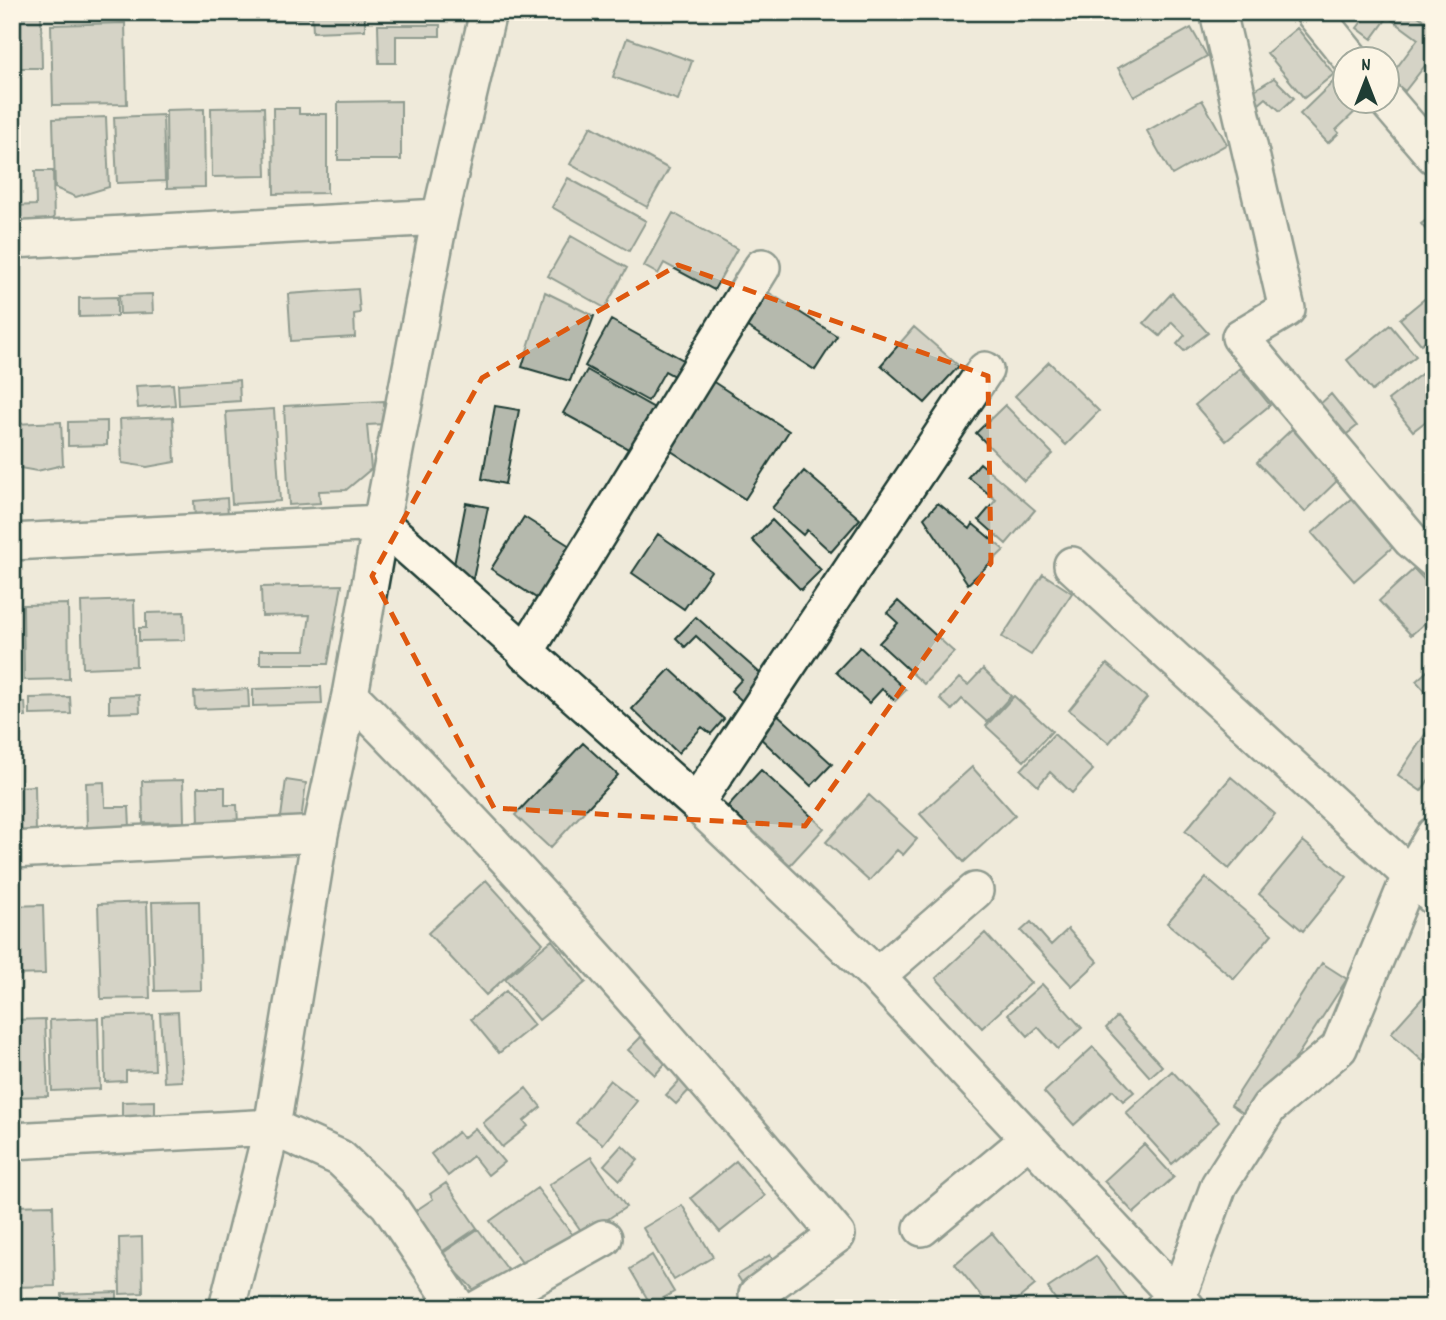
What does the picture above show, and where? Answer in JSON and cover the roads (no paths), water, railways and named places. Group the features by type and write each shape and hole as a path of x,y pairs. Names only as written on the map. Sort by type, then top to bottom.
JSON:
{"street":[{"path":"227,1308 272,1127 320,834 350,695 380,523 440,217 488,12"},
{"path":"1218,12 1287,309 1240,337 1426,540"},
{"path":"1313,12 1341,46"},
{"path":"1400,115 1434,156"},
{"path":"12,240 440,217"},
{"path":"525,653 762,267"},
{"path":"696,803 985,370"},
{"path":"12,542 380,523 696,803 877,975 1029,1139 1176,1304 1219,1185 1269,1107 1339,1048 1422,886 1434,835"},
{"path":"1072,565 1422,886"},
{"path":"350,695 434,779 689,1061 836,1235 757,1294"},
{"path":"12,850 320,834"},
{"path":"877,975 975,891"},
{"path":"12,1141 272,1127 340,1158 388,1204 458,1308"},
{"path":"922,1228 1029,1139"},
{"path":"479,1308 604,1238"}]}
